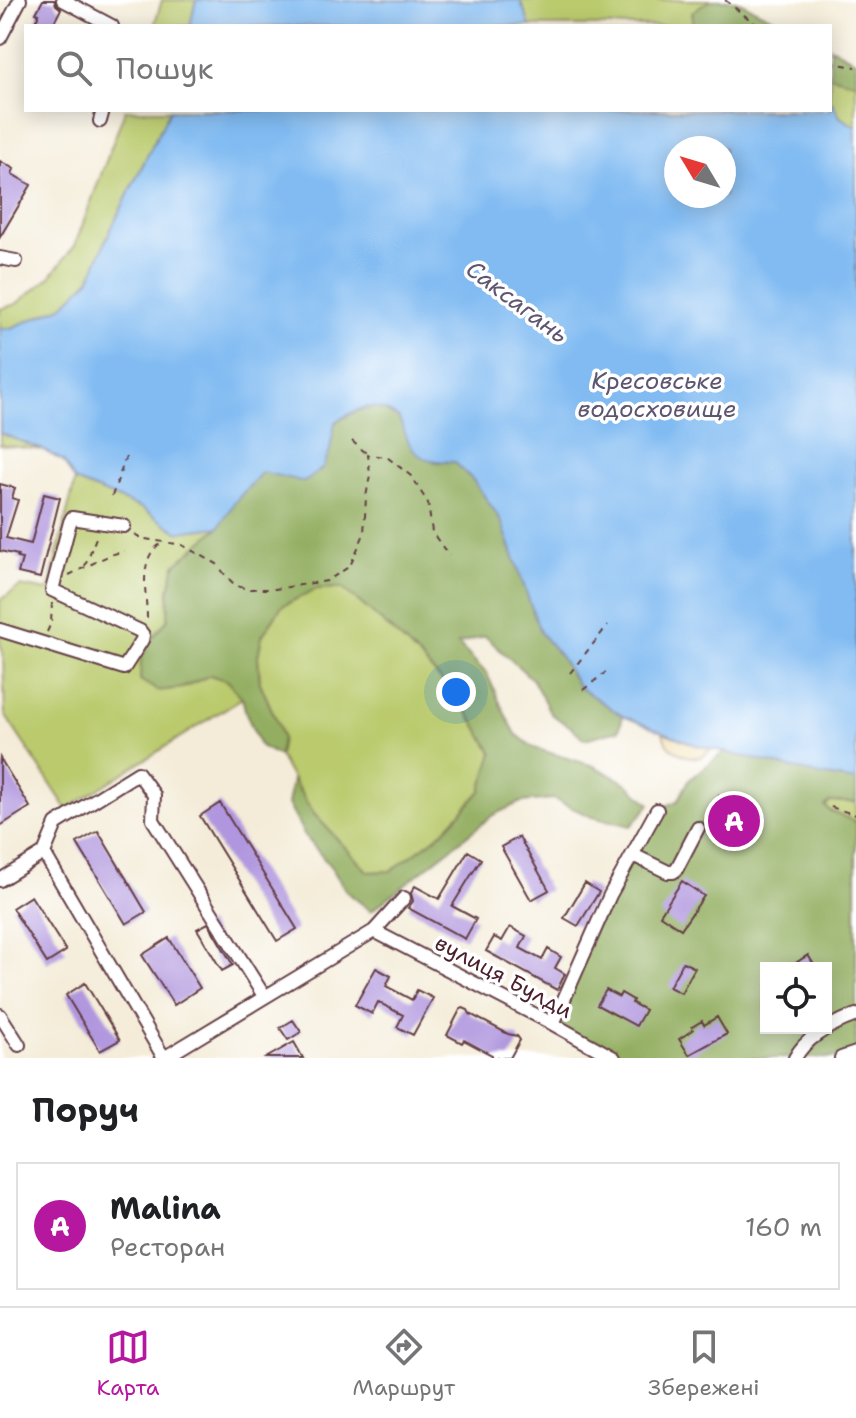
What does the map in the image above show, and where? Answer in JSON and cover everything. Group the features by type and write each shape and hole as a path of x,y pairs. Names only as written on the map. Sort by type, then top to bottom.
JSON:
{"street":[{"path":"0,38 20,0"},
{"path":"63,0 108,24"},
{"path":"0,258 16,261"},
{"path":"0,630 124,668 142,640 140,631 54,587 72,518 124,526"},
{"path":"0,880 44,853 56,824 138,773 154,795 153,820 264,996"},
{"path":"553,1024 610,895 657,810"},
{"path":"633,855 673,872 698,828"},
{"path":"44,853 164,1058 374,931 404,898"},
{"name":"вулиця Булди","path":"374,931 614,1058"},
{"path":"0,1015 19,1045"},
{"path":"795,1058 818,1034 856,1015"},
{"path":"841,1058 856,1053"}],"path":[{"path":"725,0 755,24"},
{"path":"832,63 856,67"},
{"path":"352,441 368,455 387,457 411,476 428,503 432,532 449,556"},
{"path":"124,526 140,538 182,545 206,557 217,564 236,586 275,589 327,581 350,566 364,534 370,475 368,455"},
{"path":"112,496 126,457"},
{"path":"84,567 100,522"},
{"path":"143,635 147,620 146,570 153,549 163,543"},
{"path":"39,642 51,623 54,587 84,567 124,551"},
{"path":"570,673 608,625"},
{"path":"583,690 606,672"},
{"path":"831,807 856,815"}],"green space":[{"path":"162,0 196,0 190,24 155,24"},
{"path":"520,0 735,0 785,24 529,24"},
{"path":"713,0 735,0 785,24 694,24 692,13"},
{"path":"832,48 856,61 856,127 840,117 832,103"},
{"path":"832,48 856,61 856,83 832,77"},
{"path":"124,112 169,112 109,233 90,279 62,307 11,328 0,329 0,309 16,304 49,278 75,245"},
{"path":"377,406 399,418 406,438 435,462 454,462 473,480 501,520 540,632 560,656 579,687 623,716 619,730 585,739 551,714 533,680 485,636 458,644 487,674 516,734 534,748 594,766 626,783 650,804 631,826 592,817 553,799 521,802 493,815 371,911 347,892 305,836 288,804 292,779 314,814 368,872 391,871 442,833 481,791 493,753 463,706 421,659 342,588 316,589 282,606 262,636 258,656 260,683 282,737 279,756 260,746 242,698 228,681 210,675 182,688 158,691 140,680 141,658 168,619 169,590 175,565 219,527 234,503 262,472 330,450 335,422 356,411"},
{"path":"0,433 43,450 0,445"},
{"path":"75,481 141,508 178,532 219,527 175,565 169,590 168,619 141,657 182,688 210,675 228,681 242,698 67,809 5,715 0,600 21,586 48,591"},
{"path":"342,588 436,674 467,711 493,753 481,791 442,833 391,871 368,872 314,814 279,756 282,737 260,683 258,656 262,636 282,606 316,589"},
{"path":"724,752 856,781 856,802 830,802 825,806 856,822 856,1053 841,1058 614,1058 553,1024 610,895 661,808 678,801 689,780"},
{"path":"830,802 856,802 856,822 830,811 825,806"}],"sand":[{"path":"663,732 711,749 700,757 682,754 667,743"}],"water":[{"path":"196,0 520,0 529,24 190,24"},
{"name":"Кресовське водосховище","path":"832,103 840,117 856,127 856,781 696,745 623,716 579,687 560,656 540,632 501,520 473,480 454,462 431,460 417,453 407,440 399,418 390,412 374,407 360,409 335,422 323,468 305,482 262,472 234,503 219,527 178,532 141,508 75,481 63,461 0,433 0,329 11,328 62,307 90,279 109,233 169,112 832,112"}],"building":[{"path":"43,0 54,0 61,9 53,24 34,24 39,14 36,13"},
{"path":"0,161 14,169 12,174 31,185 0,237"},
{"path":"0,484 15,488 12,498 18,500 6,538 31,544 44,494 60,498 40,578 18,573 22,559 0,551"},
{"path":"0,758 30,807 0,826"},
{"path":"719,796 762,821 748,846 705,821"},
{"path":"220,803 297,929 277,941 200,816"},
{"path":"98,831 146,912 126,924 77,843"},
{"path":"519,837 549,890 531,900 501,847"},
{"path":"468,851 481,859 452,906 476,919 465,939 408,908 413,901 411,893 415,886 439,899"},
{"path":"682,881 704,896 681,929 660,915"},
{"path":"585,883 599,892 578,926 564,918"},
{"path":"31,896 66,951 47,963 12,908"},
{"path":"208,923 233,965 222,971 197,929"},
{"path":"510,927 526,936 520,948 542,960 548,949 561,957 555,968 565,974 557,990 486,951 494,937 502,941"},
{"path":"169,938 200,988 174,1005 142,955"},
{"path":"808,955 812,962 797,962"},
{"path":"683,962 695,968 681,993 669,987"},
{"path":"376,968 391,976 386,986 412,1000 417,990 433,998 413,1035 397,1027 403,1015 378,1002 372,1014 355,1005"},
{"path":"85,983 120,1040 100,1051 66,995"},
{"path":"606,990 619,997 621,993 645,1010 636,1026 597,1005"},
{"path":"463,1008 517,1036 520,1040 510,1058 492,1058 492,1055 464,1040 462,1043 447,1035"},
{"path":"717,1017 727,1034 689,1055 679,1039 702,1021 704,1025"},
{"path":"293,1020 301,1032 288,1040 280,1028"},
{"path":"294,1042 303,1058 266,1058"}],"place":[{"name":"Malina","path":"734,821"}],"water label":[{"name":"Саксагань","path":"517,302"}]}
